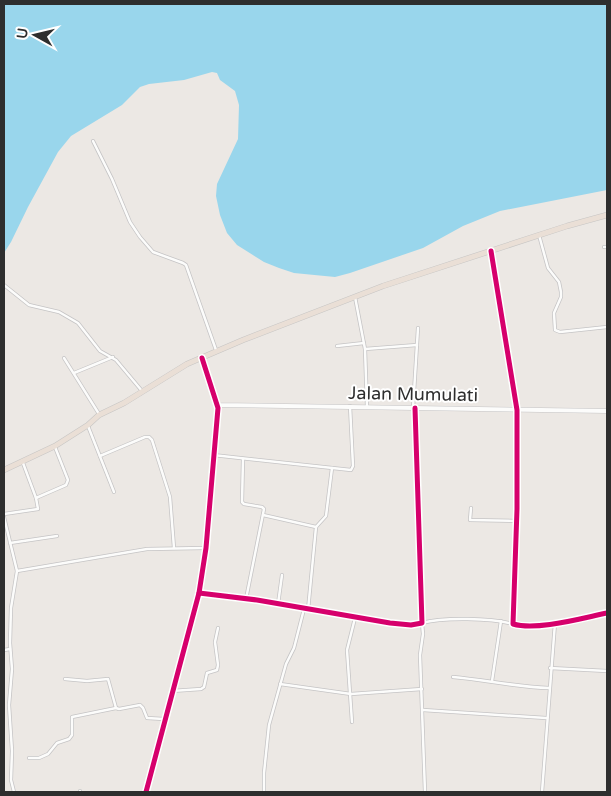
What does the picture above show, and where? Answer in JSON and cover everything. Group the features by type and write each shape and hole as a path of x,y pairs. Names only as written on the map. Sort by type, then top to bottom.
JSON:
{"highway":[{"path":"4,470 55,446 100,415 124,403 187,364 216,351 383,286 539,235 607,216"}],"street":[{"path":"93,140 130,222 140,237 153,252 180,261 186,265 216,351"},
{"path":"539,235 548,268 559,282 561,292 561,297 554,313 555,330 560,332 607,327"},
{"path":"491,251 517,410 517,521 513,624"},
{"path":"4,285 30,305 55,311 73,319 100,351 113,357 142,391"},
{"path":"355,297 364,343 367,407"},
{"path":"418,328 414,408 423,634 420,655 425,792"},
{"path":"337,346 364,343"},
{"path":"364,350 417,345"},
{"path":"74,373 113,357"},
{"path":"64,358 100,415"},
{"path":"146,792 199,594 206,548 218,404 202,358"},
{"name":"Jalan Mumulati","path":"218,404 607,411"},
{"path":"213,455 350,470 353,467 350,406"},
{"path":"88,425 114,492"},
{"path":"100,456 146,437 152,440 170,497 174,548"},
{"path":"36,498 68,484 55,446"},
{"path":"243,459 242,502 264,509 246,598"},
{"path":"14,792 10,780 12,751 9,705 12,669 10,649 11,608 17,571 4,515 37,510 38,507 22,461"},
{"path":"264,792 264,773 270,725 280,684 306,610 316,527 326,516 332,467"},
{"path":"471,508 470,520 517,521"},
{"path":"263,516 316,527"},
{"path":"10,543 57,536"},
{"path":"17,571 142,550 206,548"},
{"path":"278,604 282,575"},
{"path":"199,594 246,598 306,610 403,624 439,620 501,621 529,626 607,613"},
{"path":"352,722 347,650 355,618"},
{"path":"492,680 501,621"},
{"path":"542,792 550,668 555,623"},
{"path":"172,691 201,689 204,687 207,673 217,670 216,642 218,628"},
{"path":"4,650 10,649"},
{"path":"550,668 607,672"},
{"path":"453,677 549,688"},
{"path":"65,679 87,681 108,679 116,708"},
{"path":"280,684 350,694 422,689"},
{"path":"29,758 39,758 48,754 57,743 69,739 72,735 72,717 140,705 147,718 164,719"},
{"path":"423,710 547,718"}],"water":[{"path":"4,4 607,4 607,190 500,211 463,226 423,248 335,277 294,273 264,262 237,245 227,233 220,215 216,196 217,184 238,139 239,105 235,91 220,80 217,73 212,72 184,80 149,84 140,87 122,105 71,136 58,152 4,253"}],"cycle path":[{"path":"491,251 517,410 517,509 513,624 523,626 547,625 607,613"},
{"path":"146,792 199,593 206,548 218,408 202,358"},
{"path":"199,593 257,600 390,623 411,625 422,623 415,408"}]}
